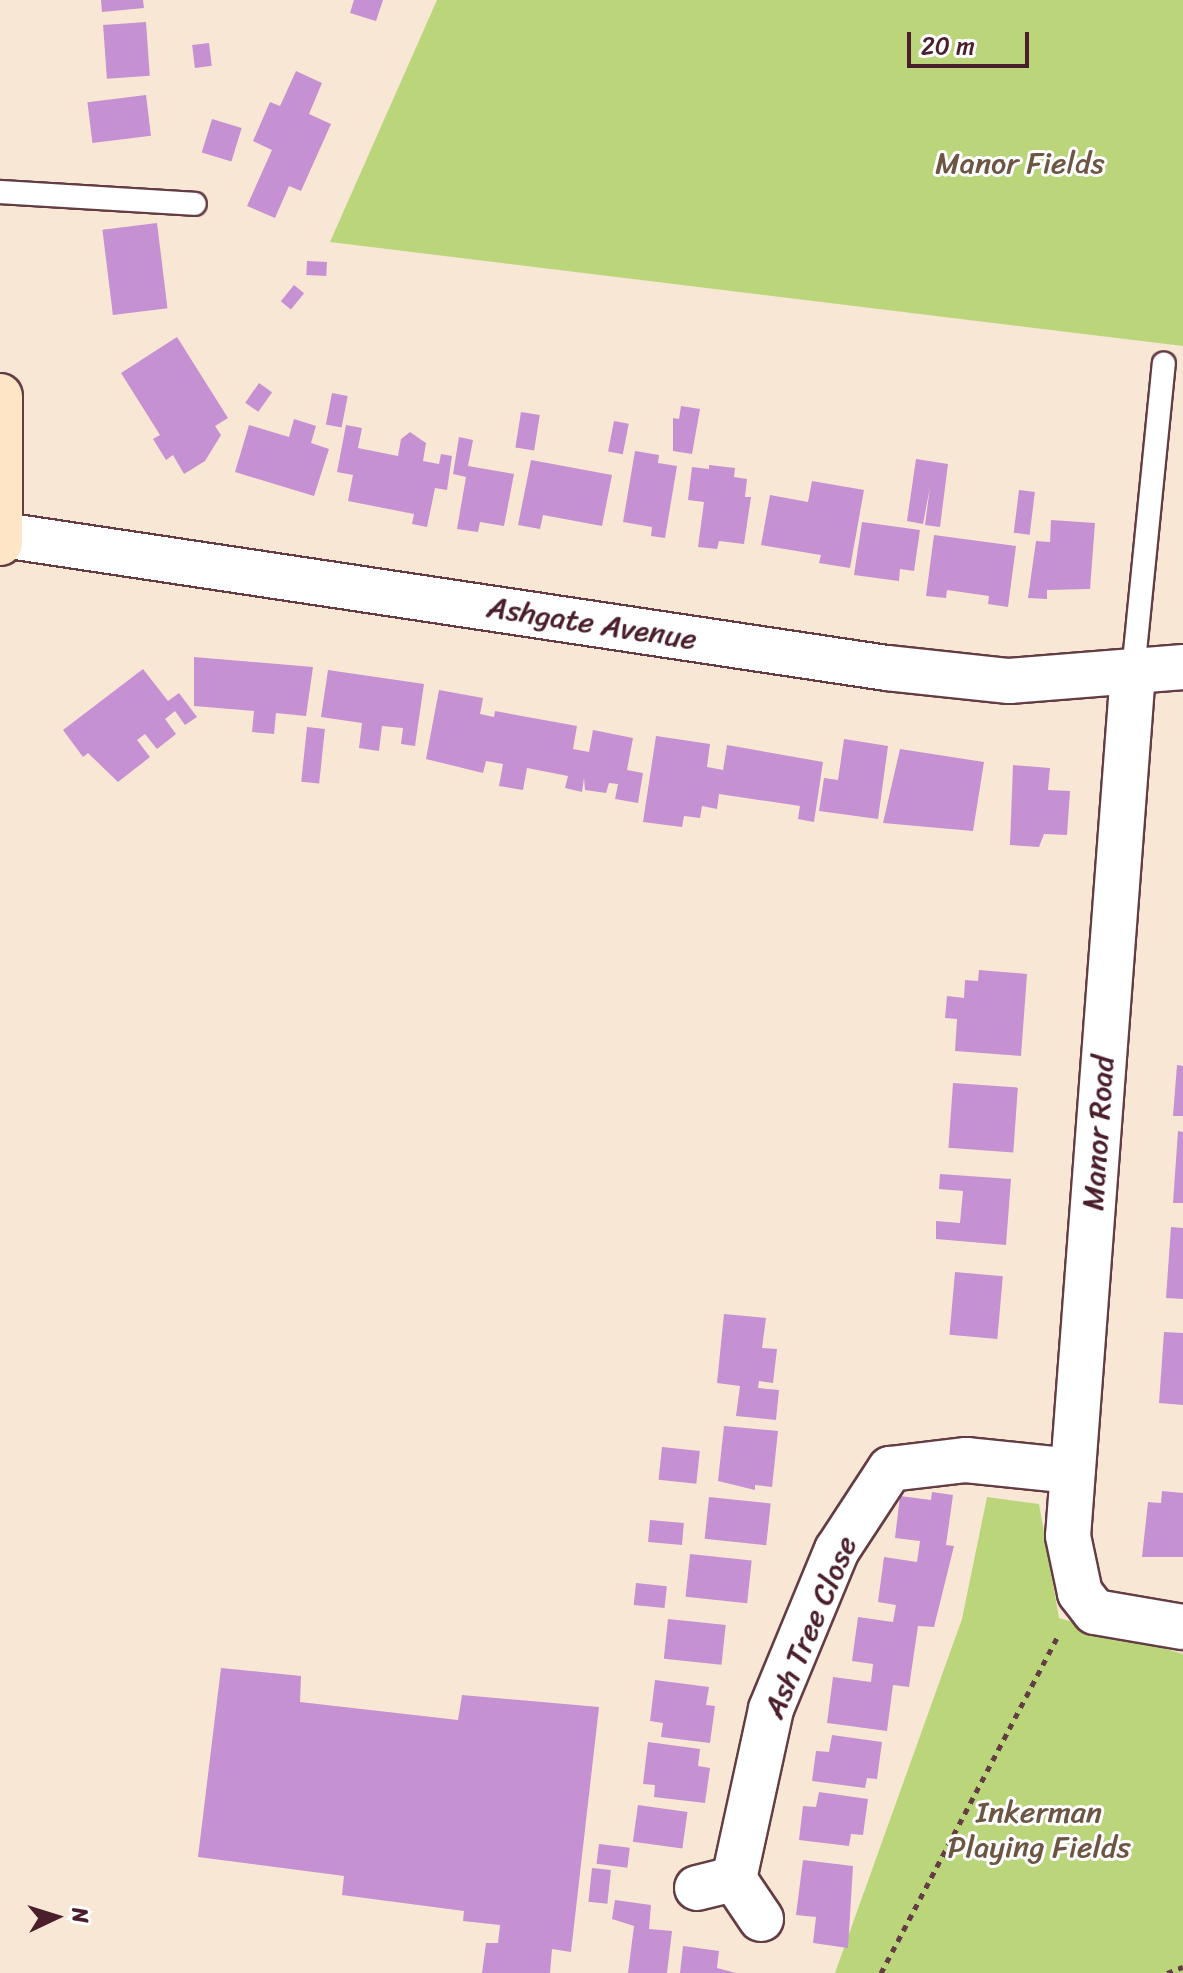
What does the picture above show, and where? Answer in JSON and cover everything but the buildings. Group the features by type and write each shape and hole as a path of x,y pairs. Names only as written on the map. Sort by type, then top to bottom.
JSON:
{"street":[{"path":"0,396 1,539"},
{"name":"Ashgate Avenue","path":"1,539 887,668 1009,681 1183,667"},
{"name":"Manor Road","path":"1080,1593 1068,1536 1133,672"},
{"name":"Ash Tree Close","path":"761,1919 715,1884 771,1709 837,1550 890,1469 966,1460 1072,1471"},
{"path":"1080,1593 1095,1612 1183,1627"}],"lane":[{"path":"0,192 195,204"},
{"path":"1133,672 1164,364"}],"path":[{"path":"881,1973 1080,1593"},
{"path":"1167,1973 1183,1967"}],"green space":[{"name":"Manor Fields","path":"437,0 1183,0 1183,346 330,242"},
{"name":"Inkerman Playing Fields","path":"987,1497 1039,1504 1059,1618 1183,1654 1183,1973 835,1973 962,1619"}]}
